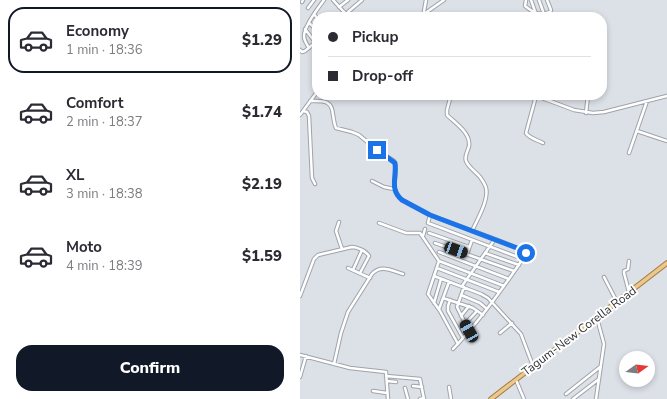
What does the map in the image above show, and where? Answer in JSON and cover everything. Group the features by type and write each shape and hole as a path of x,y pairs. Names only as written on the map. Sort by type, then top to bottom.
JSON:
{"main road":[{"name":"Tagum-New Corella Road","path":"491,399 667,264"}],"street":[{"path":"308,8 314,0"},
{"path":"315,12 324,0"},
{"path":"333,0 343,12"},
{"path":"339,7 348,0"},
{"path":"348,12 362,0"},
{"path":"424,12 426,0"},
{"path":"428,12 444,0"},
{"path":"526,0 524,6 533,12"},
{"path":"531,0 535,12"},
{"path":"539,0 543,12"},
{"path":"547,0 551,10 550,12"},
{"path":"309,48 304,36 305,29 312,17"},
{"path":"309,22 312,25"},
{"path":"305,29 312,37"},
{"path":"300,50 304,52 312,45"},
{"path":"548,100 574,110 593,113 604,112 667,96"},
{"path":"300,115 312,98"},
{"path":"450,100 447,115 465,133 469,144 466,161 486,186 487,190 485,200 472,231"},
{"path":"534,100 526,135 543,143"},
{"path":"586,113 587,100"},
{"path":"629,153 647,100"},
{"path":"310,101 323,101 328,103 332,108 336,128 359,135 377,150 394,161 396,167 394,189 402,200 430,215 525,251 526,254 487,310 453,349"},
{"path":"303,111 307,112 309,116 312,178 315,184"},
{"path":"637,131 667,141"},
{"path":"372,181 384,187 394,189"},
{"path":"430,215 428,223 522,259"},
{"path":"339,222 336,230 342,249"},
{"path":"379,223 409,234 420,233 439,261 504,286"},
{"path":"422,236 425,229"},
{"path":"429,233 469,247"},
{"path":"469,331 457,308 458,302 466,280 495,239"},
{"path":"467,254 472,240"},
{"path":"435,243 514,271"},
{"path":"300,296 315,257 318,255 353,246 362,250 369,256 360,273"},
{"path":"353,270 362,250"},
{"path":"438,252 509,279"},
{"path":"485,253 518,265"},
{"path":"439,261 428,293 439,309 458,344"},
{"path":"629,261 628,269 624,271 624,273 630,293"},
{"path":"348,268 370,278"},
{"path":"437,268 499,292"},
{"path":"334,364 341,333 348,312 370,278 377,270 383,269 403,274"},
{"path":"434,276 484,295 492,302 523,336 533,366"},
{"path":"604,277 617,302"},
{"path":"434,303 441,278"},
{"path":"439,309 449,282"},
{"path":"461,295 480,303 487,310"},
{"path":"443,298 469,306 483,315"},
{"path":"450,300 448,311 463,338"},
{"path":"461,316 469,306"},
{"path":"465,324 477,311"},
{"path":"596,399 604,342 597,318"},
{"path":"500,333 512,323"},
{"path":"300,355 357,369 386,372 388,399"},
{"path":"300,377 306,356"},
{"path":"566,394 601,367"},
{"path":"386,376 420,379 424,398 420,399"},
{"path":"573,399 599,379"},
{"path":"516,380 524,399"},
{"path":"387,381 396,382"},
{"path":"413,386 422,387"},
{"path":"449,387 451,399"},
{"path":"405,388 408,399"},
{"path":"374,391 388,393"}],"route":[{"path":"377,150 394,161 396,164 394,189 396,194 402,200 430,215 495,239 525,251 526,253"}]}
